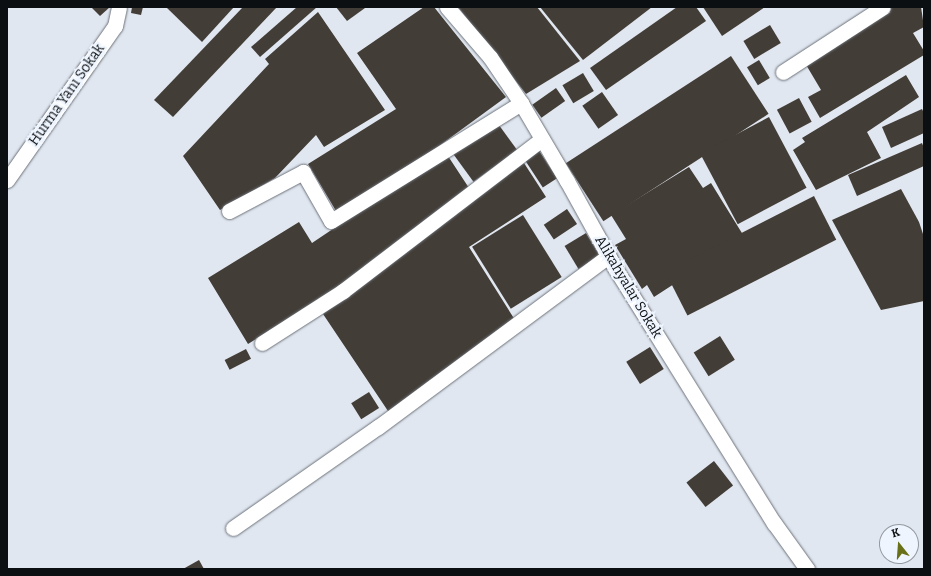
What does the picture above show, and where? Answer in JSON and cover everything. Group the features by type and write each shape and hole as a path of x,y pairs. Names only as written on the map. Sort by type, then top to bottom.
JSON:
{"street":[{"name":"Hurma Yanı Sokak","path":"7,180 115,26 119,7"},
{"name":"Alikahyalar Sokak","path":"447,7 490,57 521,103 608,256 774,524 807,569"},
{"path":"784,72 884,7"},
{"path":"229,211 302,172 331,221 521,103"},
{"path":"262,343 343,291 542,139"},
{"path":"232,528 378,427 608,256"}],"building":[{"path":"91,7 110,7 100,16"},
{"path":"132,7 143,7 141,15 131,13"},
{"path":"166,7 234,7 202,42"},
{"path":"243,7 277,7 173,117 154,100"},
{"path":"297,7 317,7 260,57 251,47"},
{"path":"336,7 364,7 365,8 347,21"},
{"path":"424,7 434,7 506,97 428,154 336,211 308,164 396,109 357,53"},
{"path":"458,7 537,7 580,61 526,94"},
{"path":"540,7 652,7 583,60"},
{"path":"677,7 696,7 706,21 606,90 590,68"},
{"path":"703,7 765,7 722,36"},
{"path":"890,7 921,7 924,27 913,33 924,51 924,55 820,118 808,97 821,90 805,63"},
{"path":"318,12 385,110 324,147 316,135 275,178 220,210 183,156 269,64 265,59"},
{"path":"770,25 781,43 754,59 743,41"},
{"path":"731,56 769,114 603,221 566,163"},
{"path":"759,60 770,78 758,85 747,67"},
{"path":"583,73 594,91 573,103 562,85"},
{"path":"906,75 919,97 867,132 881,158 816,190 793,150 805,142 802,138"},
{"path":"556,88 565,101 541,118 532,105"},
{"path":"602,92 618,115 598,129 582,106"},
{"path":"799,98 812,122 790,134 777,110"},
{"path":"922,109 924,113 924,133 891,148 882,127"},
{"path":"769,117 807,188 738,224 700,154"},
{"path":"496,121 517,150 473,182 452,153"},
{"path":"922,143 924,148 924,166 857,196 848,175"},
{"path":"538,149 557,178 543,188 524,158"},
{"path":"446,153 469,188 344,285 248,344 208,278 299,222 312,243"},
{"path":"524,163 546,197 469,247 515,320 390,414 323,314"},
{"path":"689,167 703,188 711,183 745,238 654,297 647,285 642,289 615,245 626,239 611,215"},
{"path":"901,189 919,222 924,237 924,301 881,310 832,220"},
{"path":"814,196 836,240 687,315 665,272"},
{"path":"567,209 577,224 554,240 544,225"},
{"path":"523,215 562,277 511,309 472,247"},
{"path":"586,233 600,256 578,269 565,246"},
{"path":"720,336 735,360 709,376 694,352"},
{"path":"650,347 664,369 640,384 626,362"},
{"path":"246,349 251,359 230,370 225,360"},
{"path":"369,392 379,408 361,419 351,403"},
{"path":"714,461 733,485 706,507 686,483"},
{"path":"199,560 204,569 183,569"}]}
